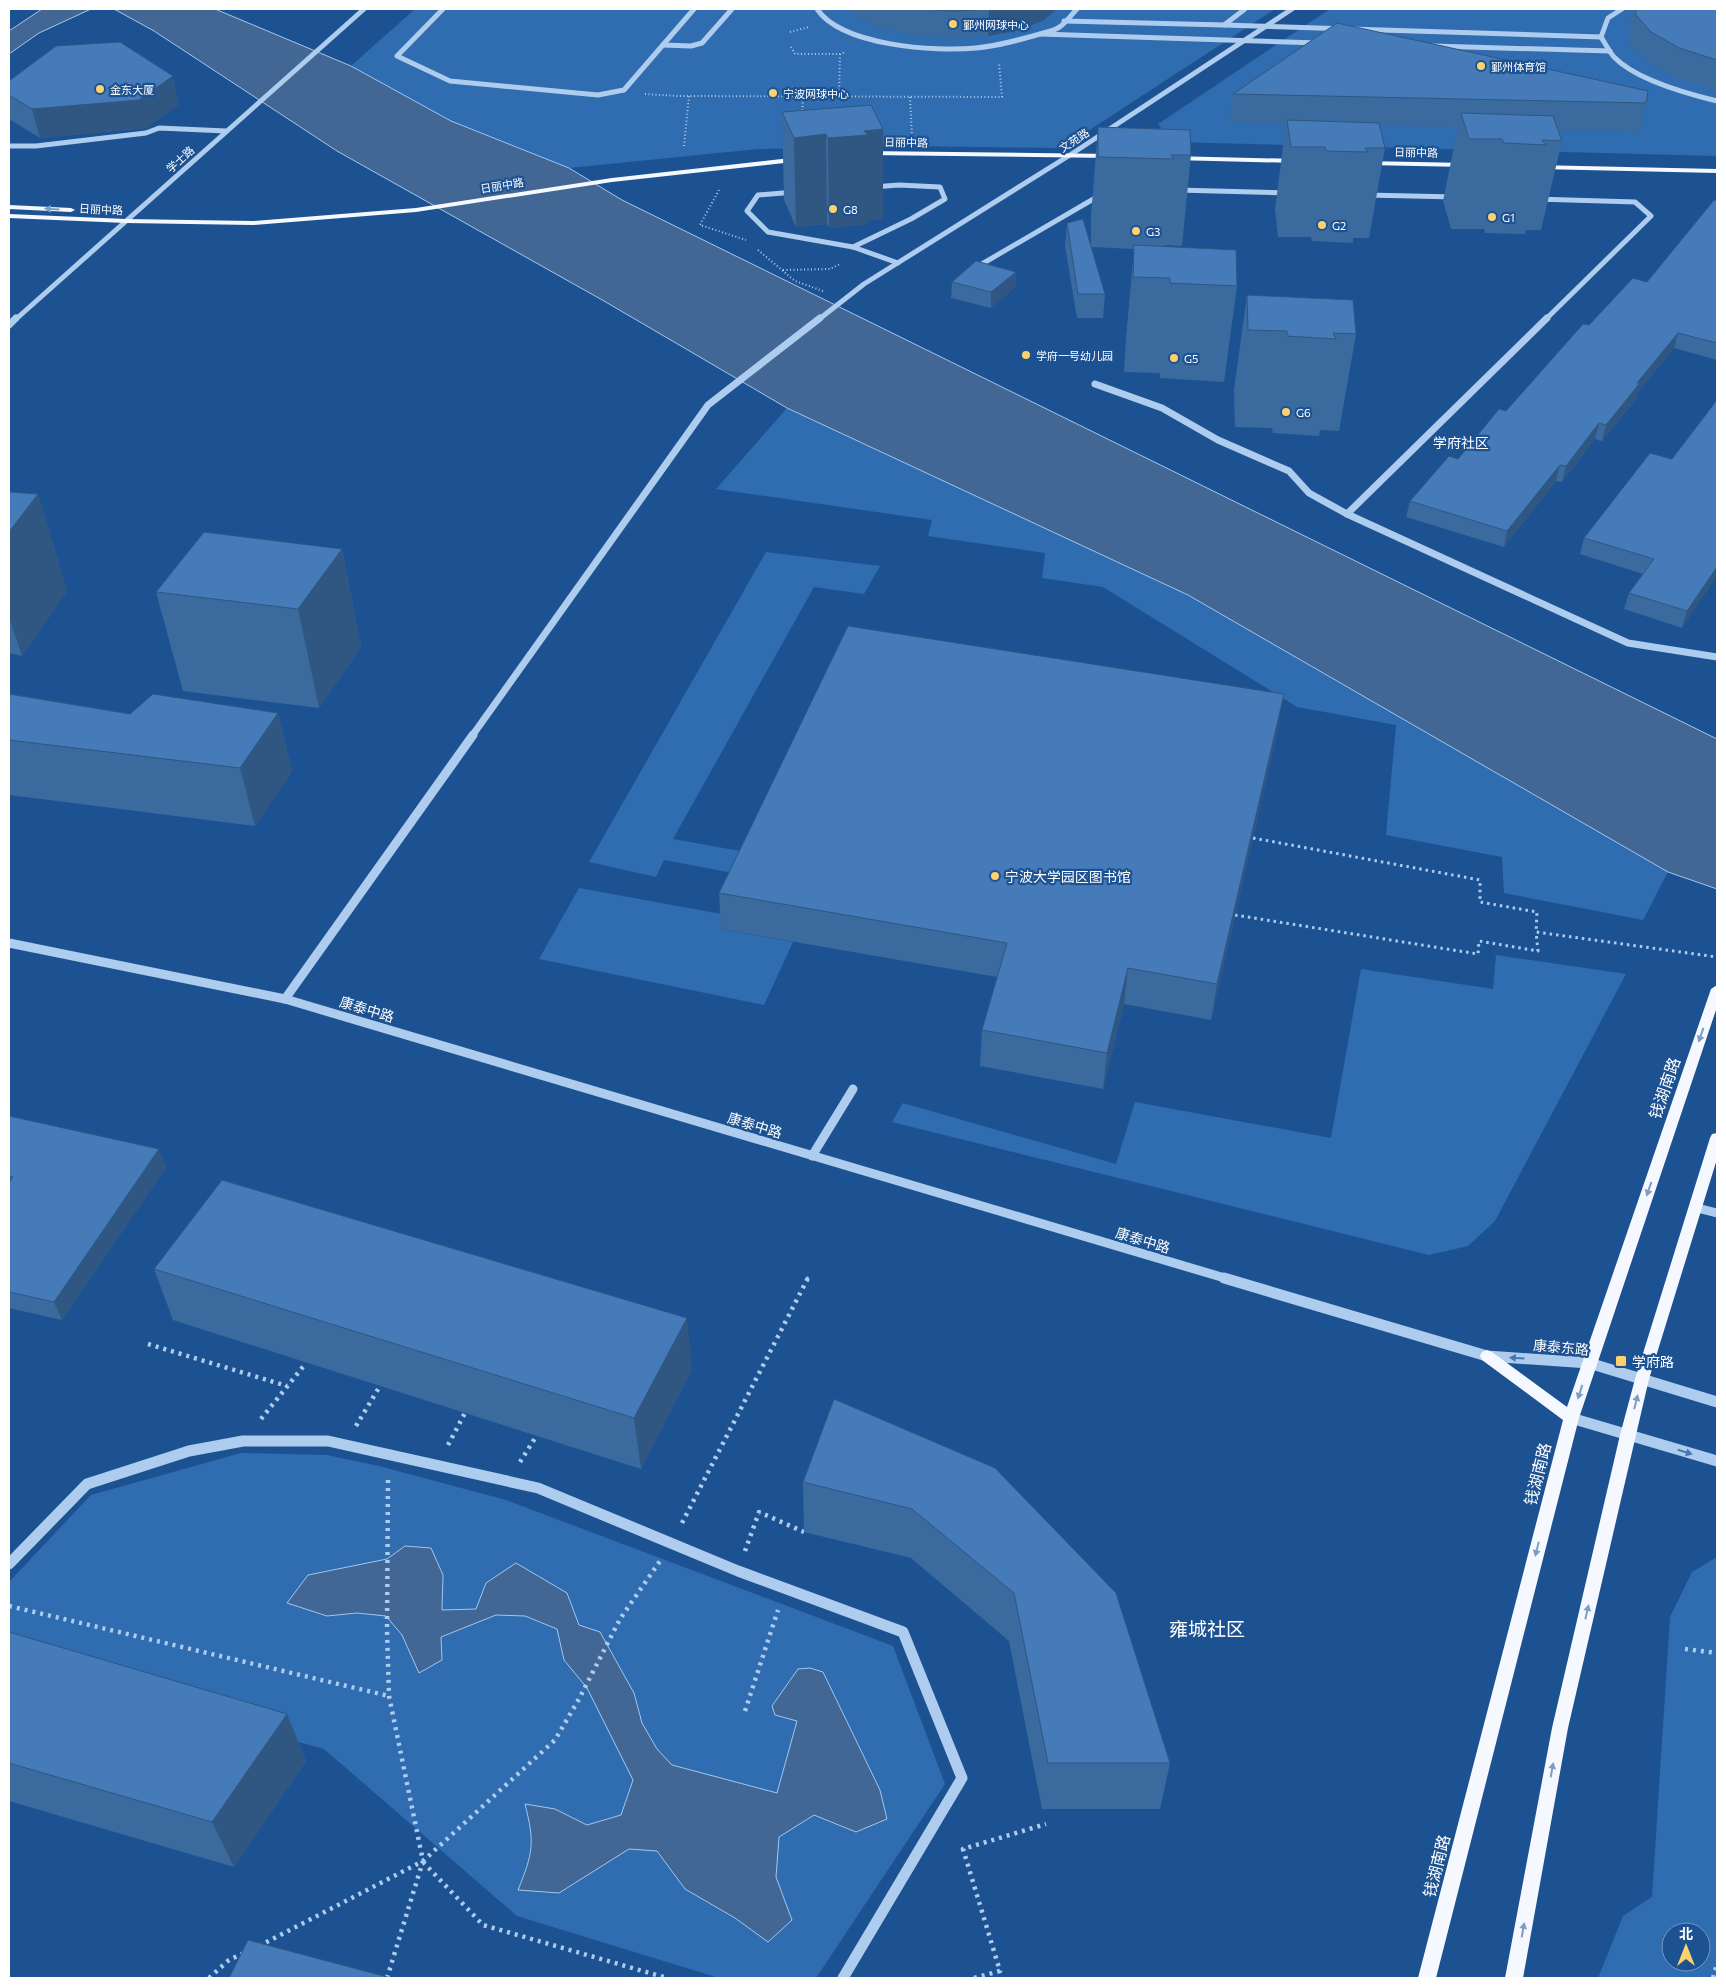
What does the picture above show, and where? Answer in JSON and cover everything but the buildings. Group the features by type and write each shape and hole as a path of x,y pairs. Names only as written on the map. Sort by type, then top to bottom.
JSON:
{"main road":[{"name":"日丽中路","path":"861,153 1119,156"},
{"name":"日丽中路","path":"9,216 126,221 253,223 416,210 612,180 803,158"},
{"path":"1169,158 1309,161"},
{"name":"日丽中路","path":"1358,162 1478,165"},
{"path":"1528,166 1717,171"},
{"path":"9,207 135,213 152,220"},
{"name":"钱湖南路","path":"1427,1978 1571,1418 1717,989"},
{"path":"1514,1978 1560,1728 1628,1435 1642,1379 1717,1138"},
{"path":"1487,1356 1571,1418"}],"street":[{"name":"学士路","path":"9,325 364,9"},
{"path":"443,9 397,56 450,81 598,95 624,90 694,9"},
{"path":"663,44 691,46 702,43 732,9"},
{"path":"817,9 821,16 845,31 882,42 938,48 997,44 1026,39 1058,27 1076,9"},
{"path":"1224,25 1245,9"},
{"name":"文苑路","path":"864,284 1070,155 1292,9"},
{"path":"1601,37 1608,18 1622,9"},
{"path":"1064,22 1266,26 1601,37"},
{"path":"1040,34 1322,43"},
{"path":"1601,37 1614,57 1644,77 1691,95 1717,101"},
{"path":"1422,46 1610,51"},
{"path":"9,146 36,146 146,133 160,128 226,131"},
{"path":"853,248 911,219 945,199 940,187 898,185 870,187"},
{"path":"1172,190 1300,193"},
{"path":"804,192 758,195 747,212 768,232 853,248 898,263"},
{"path":"970,271 1100,194 1108,193"},
{"path":"1359,195 1467,198"},
{"path":"1347,514 1651,216 1635,202 1526,199"},
{"path":"285,1000 708,405 864,284"},
{"path":"1095,384 1162,408 1218,440 1289,471 1309,493 1347,514 1628,643 1717,657"},
{"name":"康泰中路","path":"9,943 285,1000 1487,1356"},
{"path":"812,1156 853,1089"},
{"path":"1696,1208 1717,1213"},
{"name":"康泰东路","path":"1487,1356 1589,1363 1717,1402"},
{"path":"1571,1418 1717,1461"},
{"path":"9,1564 86,1484 188,1451 243,1441 328,1441 538,1488 738,1571 903,1632 962,1778 843,1978"}],"path":[{"path":"791,47 795,54 840,54 882,42"},
{"path":"624,90 650,94 688,96 1002,97 997,44"},
{"path":"839,97 840,54"},
{"path":"684,146 688,96"},
{"path":"802,114 803,97"},
{"path":"910,97 912,139"},
{"path":"719,190 700,225 746,240 795,281 826,292"},
{"path":"746,240 768,232"},
{"path":"782,270 830,269 865,252"},
{"path":"1235,915 1478,954 1479,941 1538,951 1536,932 1537,912 1480,902 1480,880 1253,838"},
{"path":"1536,932 1717,957"},
{"path":"209,1978 229,1960 423,1861 555,1740 579,1699 620,1619 672,1543 808,1277"},
{"path":"148,1344 287,1386"},
{"path":"243,1441 306,1363"},
{"path":"345,1445 380,1386"},
{"path":"436,1465 466,1413"},
{"path":"508,1482 537,1436"},
{"path":"387,1978 423,1861 389,1696 386,1552 388,1455"},
{"path":"738,1571 758,1512 804,1532"},
{"path":"745,1711 785,1588"},
{"path":"9,1606 389,1696"},
{"path":"1685,1649 1717,1653"},
{"path":"974,1978 1000,1971 963,1849 1046,1824"},
{"path":"423,1861 484,1925 667,1978"},
{"path":"1713,1978 1717,1964"}],"shaded area":[{"path":"42,9 91,9 39,33 9,54 9,31"},
{"path":"114,9 215,9 351,66 451,121 569,168 622,200 1717,739 1717,889 1668,872 1188,595 787,408 604,301 337,151 154,31"},
{"name":"宁波网球中心","path":"415,9 1275,9 1062,148 907,146 758,149 569,168 451,121 351,66"},
{"name":"鄞州体育馆","path":"1330,9 1717,9 1717,156 1172,142 1158,124"},
{"path":"787,408 1188,595 1668,872 1643,920 1504,893 1502,857 1386,835 1396,725 1297,707 1103,587 1042,578 1045,553 928,536 932,520 716,489"},
{"path":"766,552 880,566 864,594 814,587 673,839 746,852 738,874 664,860 656,877 589,862"},
{"path":"579,888 727,915 721,929 793,942 764,1005 539,959"},
{"path":"1496,955 1626,974 1495,1221 1468,1246 1429,1255 892,1122 903,1103 1116,1164 1135,1102 1331,1138 1361,969 1493,989"},
{"path":"241,1453 327,1455 379,1466 506,1500 893,1646 945,1784 816,1978 719,1978 517,1916 324,1749 9,1662 9,1582 91,1495"},
{"path":"405,1546 431,1548 443,1575 442,1610 476,1609 486,1583 516,1563 567,1593 579,1625 600,1632 634,1693 642,1723 657,1749 672,1765 777,1793 797,1721 775,1715 772,1706 798,1669 810,1668 823,1672 880,1790 887,1819 856,1832 814,1815 779,1837 776,1877 792,1920 768,1942 735,1918 685,1889 657,1851 629,1849 559,1893 518,1890 527,1866 531,1848 530,1829 525,1804 555,1809 587,1825 621,1815 633,1780 587,1688 564,1660 557,1629 525,1616 496,1615 441,1637 442,1660 419,1673 402,1635 386,1616 357,1613 327,1616 287,1603 308,1575 387,1559"},
{"path":"1717,1557 1717,1978 1598,1978 1623,1916 1652,1897 1670,1617 1692,1572"}],"place":[{"name":"鄞州网球中心","path":"953,24"},
{"name":"鄞州体育馆","path":"1481,66"},
{"name":"金东大厦","path":"100,89"},
{"name":"宁波网球中心","path":"773,93"},
{"name":"G8","path":"833,209"},
{"name":"G1","path":"1492,217"},
{"name":"G2","path":"1322,225"},
{"name":"G3","path":"1136,231"},
{"name":"学府一号幼儿园","path":"1026,355"},
{"name":"G5","path":"1174,358"},
{"name":"G6","path":"1286,412"},
{"name":"宁波大学园区图书馆","path":"995,876"},
{"name":"学府路","path":"1621,1361"}],"district":[{"name":"学府社区","path":"1461,442"},
{"name":"雍城社区","path":"1207,1628"}]}
